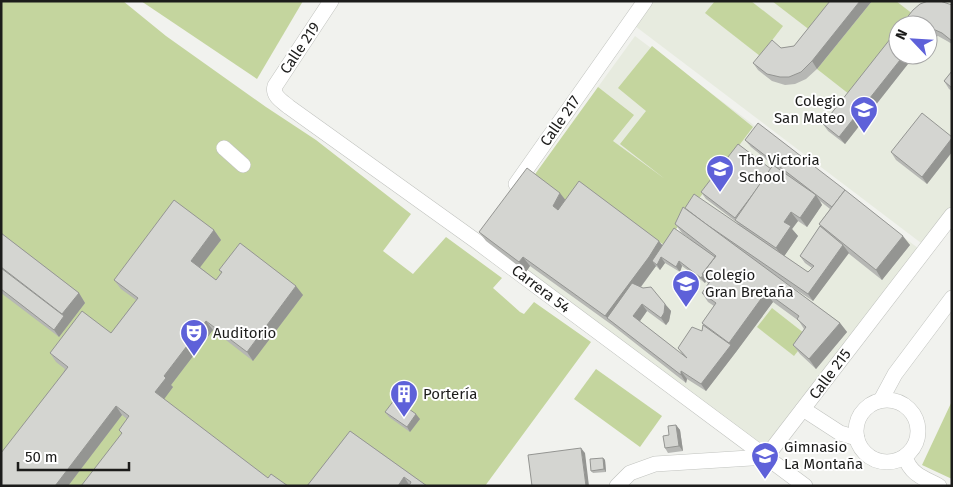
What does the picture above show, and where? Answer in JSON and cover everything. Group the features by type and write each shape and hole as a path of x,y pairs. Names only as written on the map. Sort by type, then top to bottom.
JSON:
{"street":[{"name":"Calle 219","path":"275,95 273,90 275,86 331,1"},
{"name":"Calle 217","path":"508,196 645,1"},
{"name":"Carrera 54","path":"275,95 476,241 805,486"},
{"path":"224,148 243,165"},
{"name":"Calle 215","path":"766,457 952,215"},
{"path":"476,241 487,226"},
{"path":"880,400 895,374 952,298"},
{"path":"880,400 893,400 904,404 913,413 918,424 918,437 914,448 905,457 894,462 882,462 870,458 861,449 856,438 856,426 861,414 869,405 880,400"},
{"path":"803,409 840,433 856,438"},
{"path":"617,486 630,473 655,464 766,457"},
{"path":"905,457 910,468 916,474 939,486"}],"shaded area":[{"name":"Colegio San Mateo","path":"653,1 952,1 952,212 925,246 635,26"},
{"path":"635,36 918,248 765,451 486,241 595,94 598,87","holes":["583,184 664,245 682,220 686,225 666,250"]}],"green space":[{"path":"1,1 123,1 166,36 316,140 411,214 383,251 413,274 446,237 502,278 493,288 520,312 524,314 534,302 591,342 485,486 1,486"},
{"path":"141,1 303,1 257,79"},
{"path":"715,1 751,1 783,26 760,56 705,13"},
{"path":"772,1 835,1 811,31"},
{"path":"872,1 896,1 914,15 888,15 888,56 854,98 817,69"},
{"path":"652,46 753,127 664,245 585,190 567,202 533,177 598,87 634,115 613,141 665,179 620,144 646,111 618,88"},
{"path":"772,308 809,337 794,356 757,327"},
{"path":"596,369 662,416 640,447 574,399"},
{"path":"952,401 952,479 922,465"}],"building":[{"path":"830,1 860,1 801,72 789,77 780,77 767,74 753,63 772,40 781,48 794,46"},
{"path":"928,1 940,1 952,5 952,41 938,31 938,15 909,15 920,4"},
{"path":"888,42 888,65 896,65 839,137 823,124"},
{"path":"952,71 952,88 944,81"},
{"path":"922,113 952,138 922,177 891,152"},
{"path":"758,123 845,190 832,207 745,140"},
{"path":"738,144 771,169 735,218 701,192"},
{"path":"773,165 816,195 800,218 791,212 784,222 791,226 776,248 735,220"},
{"path":"527,168 560,193 553,206 558,210 579,181 659,241 605,316 523,257 519,262 479,232"},
{"path":"845,190 903,236 876,270 819,224"},
{"path":"694,194 808,272 814,266 800,256 820,226 843,245 808,294 685,208"},
{"path":"174,200 214,230 191,261 216,280 222,272 219,270 240,243 296,286 247,352 206,321 164,376 166,378 155,392 268,478 271,474 288,486 81,486 122,433 119,430 129,416 116,406 55,486 1,486 1,453 68,367 50,353 82,311 111,333 138,298 114,280"},
{"path":"683,207 840,323 809,359 793,345 806,327 797,319 799,316 766,292 729,343 702,323 716,303 702,293 711,280 702,274 716,256 675,224"},
{"path":"674,228 715,257 701,278 679,261 676,267 661,257 657,265 652,261"},
{"path":"1,233 79,293 62,314 1,267"},
{"path":"1,268 64,316 54,330 1,289"},
{"path":"632,283 643,288 651,287 665,304 664,313 661,318 642,304 633,316 687,358 678,348 692,327 702,331 703,325 731,345 701,384 681,371 681,375 607,318"},
{"name":"Portería","path":"395,399 416,414 407,427 385,412"},
{"path":"676,425 679,446 665,448 663,436 669,435 668,426"},
{"path":"350,431 427,486 409,486 411,482 404,477 398,486 307,486"},
{"path":"581,448 586,486 532,486 528,455"},
{"path":"603,458 604,469 591,471 590,459"}],"place":[{"name":"Colegio San Mateo","path":"864,134"},
{"name":"The Victoria School","path":"720,193"},
{"name":"Colegio Gran Bretaña","path":"686,308"},
{"name":"Auditorio","path":"194,357"},
{"name":"Portería","path":"404,418"},
{"name":"Gimnasio La Montaña","path":"765,480"}]}
